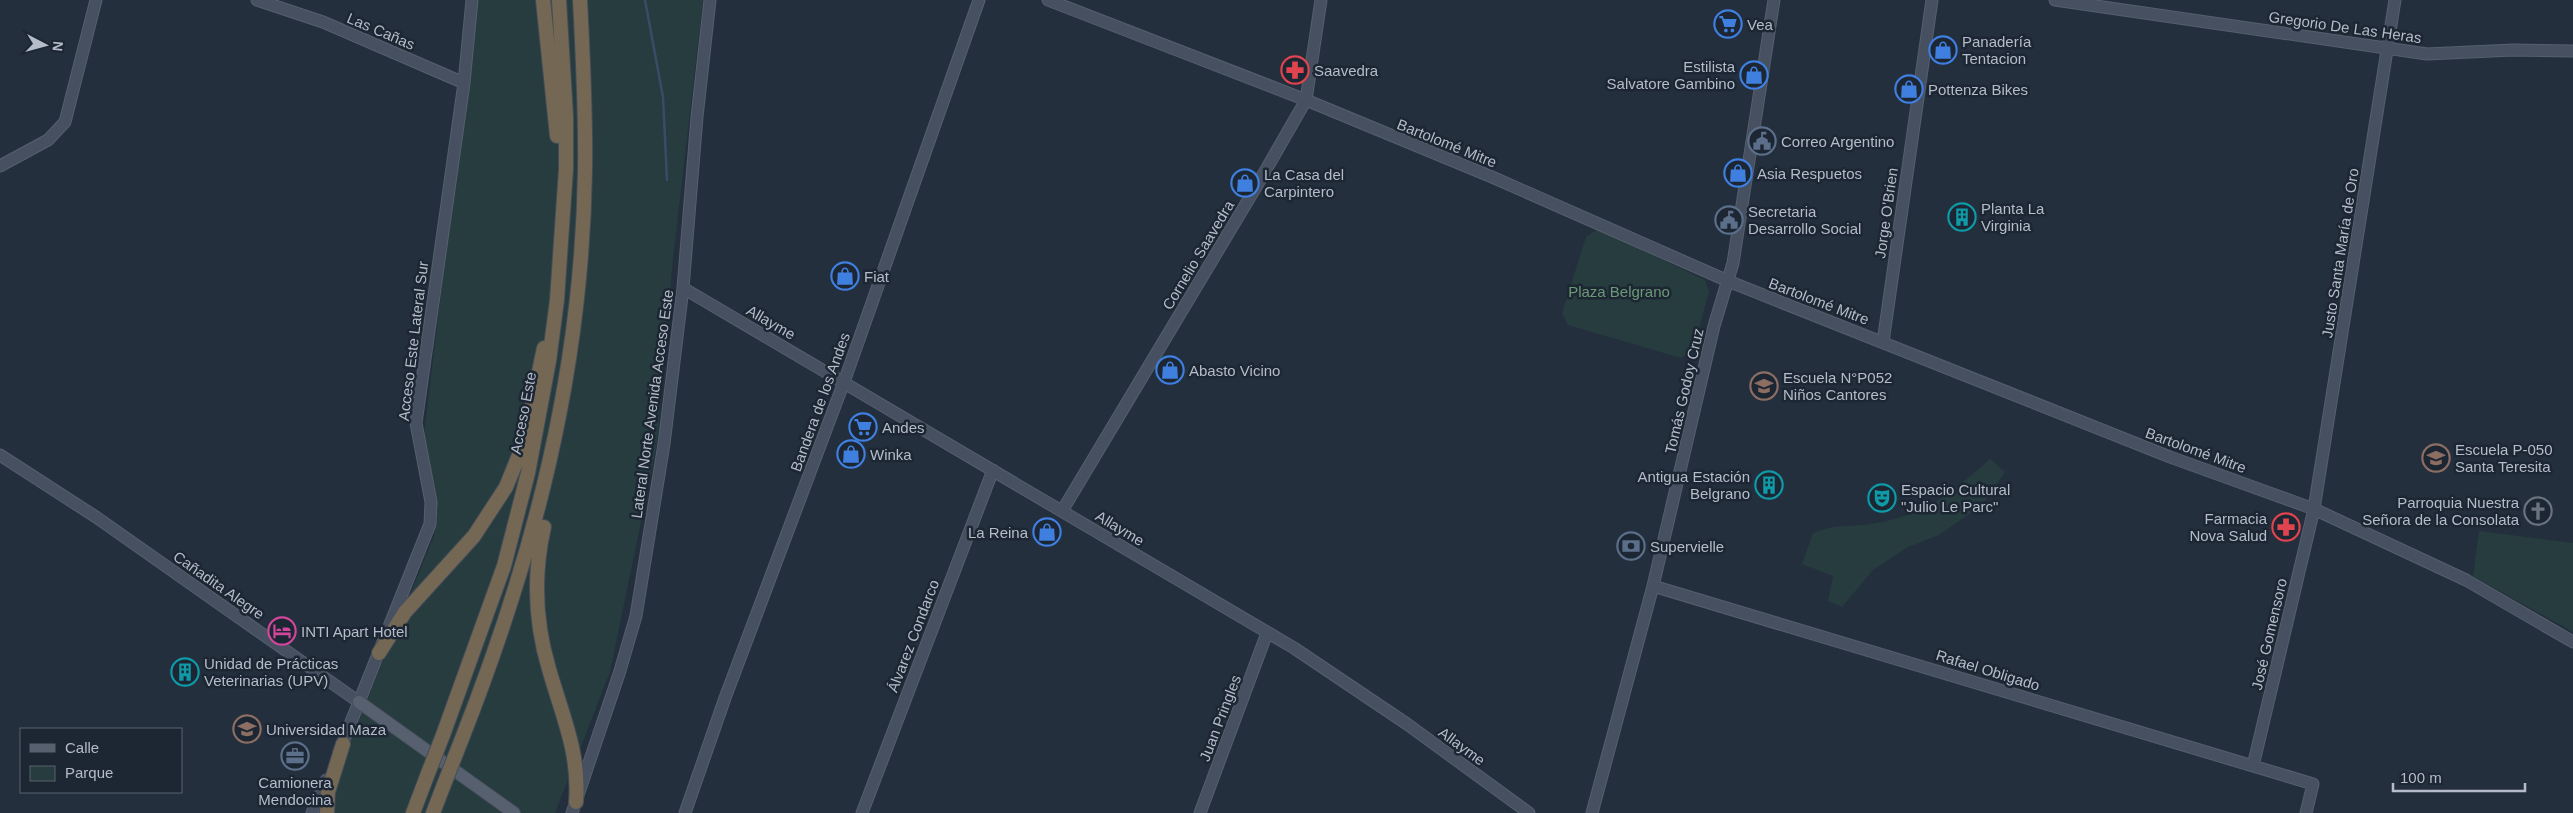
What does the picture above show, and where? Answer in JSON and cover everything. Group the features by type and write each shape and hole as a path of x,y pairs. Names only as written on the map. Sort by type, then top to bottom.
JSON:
{"highway":[{"path":"544,0 556,118 556,220 559,258"},
{"name":"Acceso Este","path":"413,813 474,653 516,522 538,427 557,300 566,169 566,116 559,0"},
{"path":"433,813 506,620 534,527 567,373 580,265 586,124 580,0"},
{"path":"574,808 578,779 575,755 542,644 536,576 538,554 566,414 578,338 582,305 580,265"},
{"path":"378,652 405,612 474,536 506,487 524,442 538,368 557,300"},
{"path":"326,813 328,792 342,744"}],"main road":[{"name":"Cañadita Alegre","path":"359,702 514,813"}],"street":[{"path":"0,166 48,140 65,122 96,0"},
{"name":"Las Cañas","path":"258,0 323,22 464,83"},
{"name":"Acceso Este Lateral Sur","path":"312,813 342,744 430,524 431,502 416,423 464,83 472,0"},
{"name":"Lateral Norte Avenida Acceso Este","path":"574,808 619,674 636,616 664,444 683,288 697,117 710,0"},
{"name":"Bandera de los Andes","path":"685,813 725,698 844,382 980,0"},
{"name":"Bartolomé Mitre","path":"1048,0 1306,100 1492,177 1728,281 2170,457 2314,509 2460,576 2573,642"},
{"name":"Cornelio Saavedra","path":"1062,511 1256,188 1306,100 1321,0"},
{"name":"Tomás Godoy Cruz","path":"1592,813 1653,586 1707,352 1728,281 1736,244 1774,0"},
{"name":"Jorge O'Brien","path":"1883,342 1932,0"},
{"name":"Gregorio De Las Heras","path":"2055,0 2387,50 2444,54 2513,50 2573,51"},
{"name":"Justo Santa María de Oro","path":"2314,509 2395,0"},
{"name":"Allayme","path":"683,288 1268,633 1407,724 1529,813"},
{"name":"Cañadita Alegre","path":"0,455 96,517 359,702"},
{"name":"Álvarez Condarco","path":"862,813 993,470"},
{"name":"José Gomensoro","path":"2253,766 2314,509"},
{"name":"Rafael Obligado","path":"1653,586 2313,784 2306,813"},
{"name":"Juan Pringles","path":"1200,813 1268,633"}],"green space":[{"path":"476,0 703,0 672,268 657,444 610,672 555,813 321,813 434,536 436,501 424,435"},
{"name":"Plaza Belgrano","path":"1598,229 1705,280 1709,291 1693,351 1681,358 1568,325 1562,313 1586,237"},
{"path":"1990,459 2005,472 1982,505 1939,535 1908,547 1873,570 1842,607 1828,601 1833,576 1802,564 1813,533 1834,527 1890,520 1922,509 1949,493"},
{"path":"2479,531 2573,543 2573,632 2473,576"}],"waterway":[{"path":"645,0 663,97 667,180"}],"place":[{"name":"Vea","path":"1728,24"},
{"name":"Panadería Tentacion","path":"1943,50"},
{"name":"Saavedra","path":"1295,70"},
{"name":"Estilista Salvatore Gambino","path":"1754,75"},
{"name":"Pottenza Bikes","path":"1909,89"},
{"name":"Correo Argentino","path":"1762,141"},
{"name":"Asia Respuetos","path":"1738,173"},
{"name":"La Casa del Carpintero","path":"1245,183"},
{"name":"Planta La Virginia","path":"1962,217"},
{"name":"Secretaria Desarrollo Social","path":"1729,220"},
{"name":"Fiat","path":"845,276"},
{"name":"Abasto Vicino","path":"1170,370"},
{"name":"Escuela N°P052 Niños Cantores","path":"1764,386"},
{"name":"Andes","path":"863,427"},
{"name":"Winka","path":"851,454"},
{"name":"Escuela P-050 Santa Teresita","path":"2436,458"},
{"name":"Antigua Estación Belgrano","path":"1769,485"},
{"name":"Espacio Cultural \"Julio Le Parc\"","path":"1882,498"},
{"name":"Parroquia Nuestra Señora de la Consolata","path":"2538,511"},
{"name":"Farmacia Nova Salud","path":"2286,527"},
{"name":"La Reina","path":"1047,532"},
{"name":"Supervielle","path":"1631,546"},
{"name":"INTI Apart Hotel","path":"282,631"},
{"name":"Unidad de Prácticas Veterinarias (UPV)","path":"185,672"},
{"name":"Universidad Maza","path":"247,729"},
{"name":"Camionera Mendocina","path":"295,756"}]}
